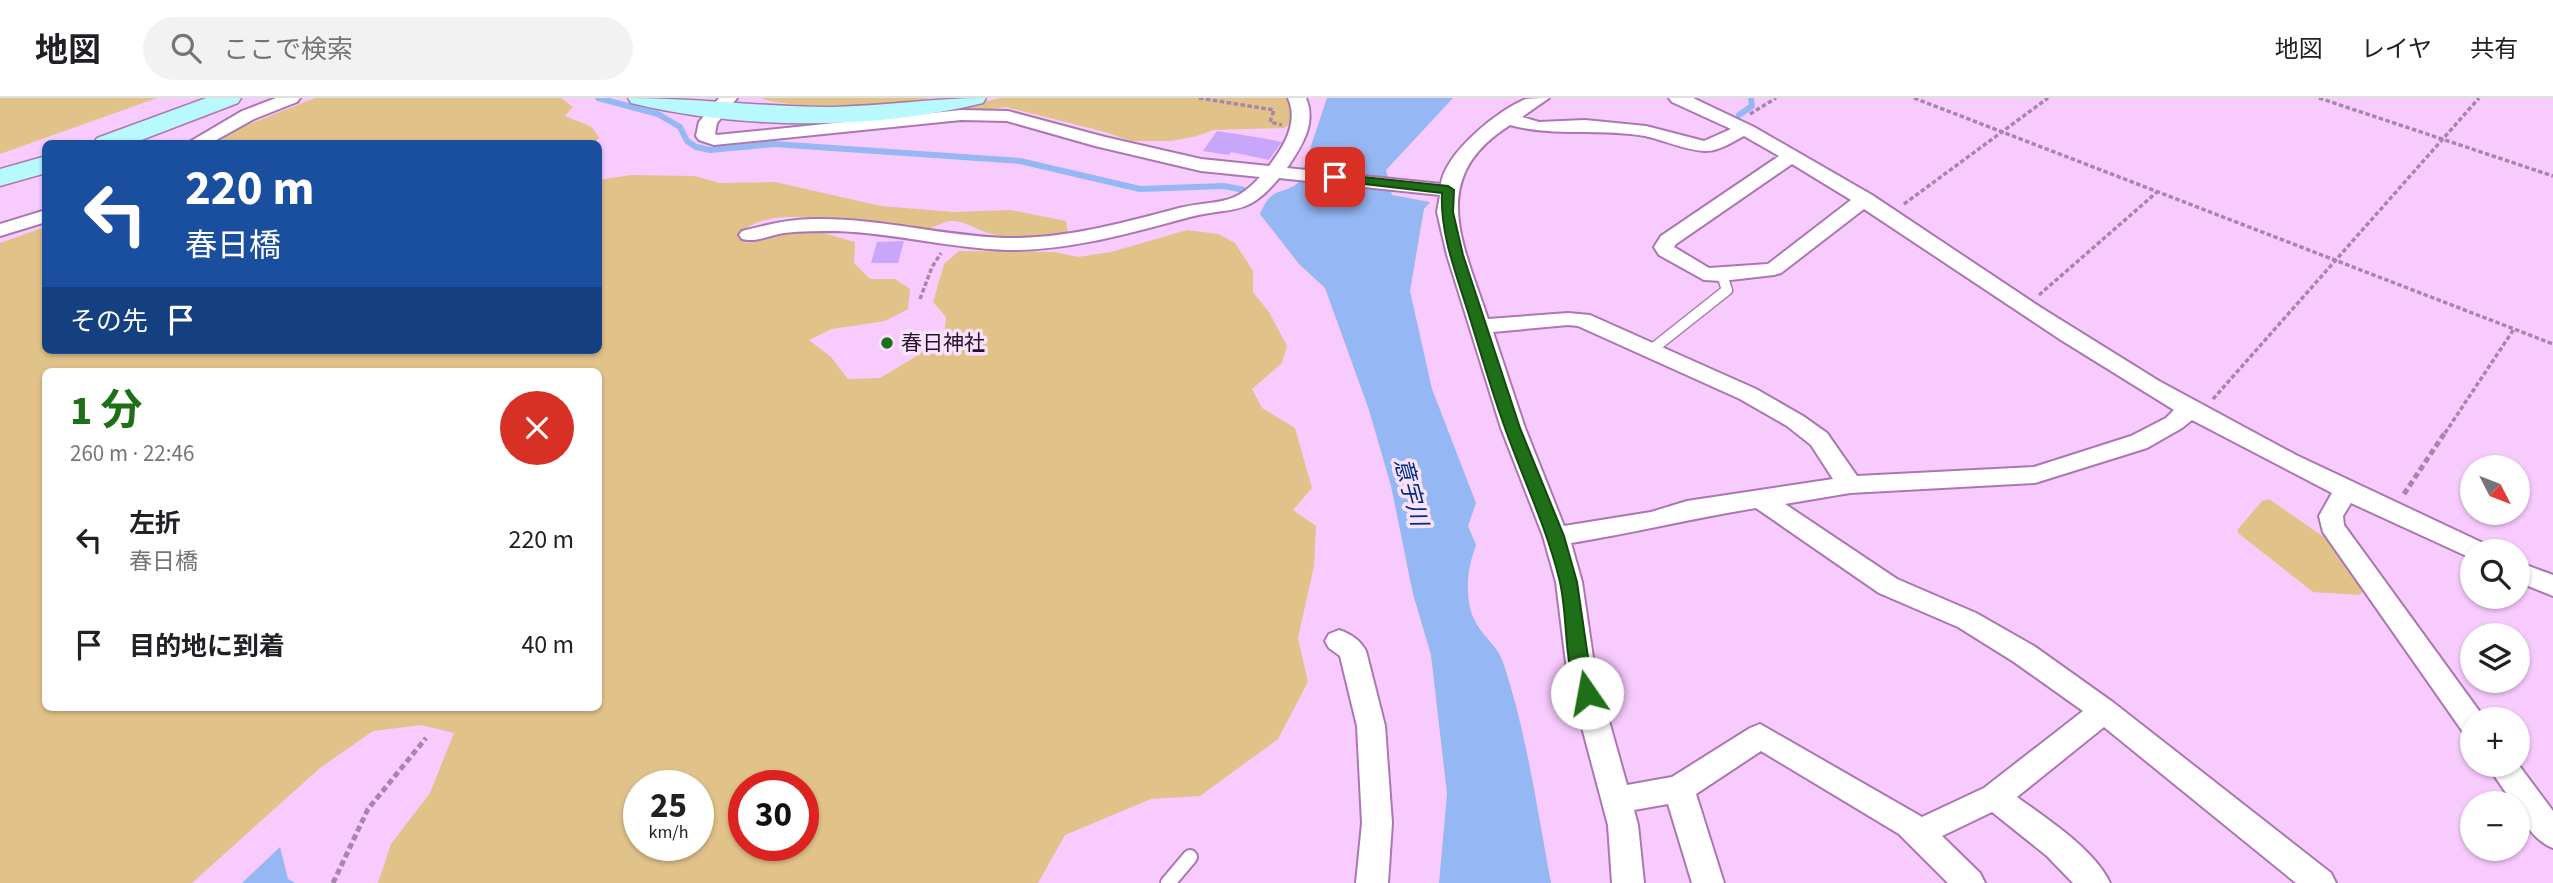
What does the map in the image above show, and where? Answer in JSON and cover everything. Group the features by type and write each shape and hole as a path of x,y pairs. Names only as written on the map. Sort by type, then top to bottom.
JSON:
{"street":[{"path":"117,140 229,98"},
{"path":"202,140 248,115 291,98"},
{"path":"640,98 687,108 724,104 838,115 891,113 974,98"},
{"path":"749,234 784,226 849,225 1007,244 1056,242 1208,207 1232,207 1263,187 1279,171 1298,134 1304,115 1302,104 1297,98"},
{"path":"1540,98 1506,118 1476,143 1462,158 1442,189 1454,244 1480,326 1513,428 1556,536 1569,582 1581,671 1623,825 1628,883"},
{"path":"1678,98 1740,126 1865,199 2021,304 2194,412 2346,490 2460,544"},
{"path":"724,104 704,129 705,136 714,140 986,114 1007,116 1101,142 1201,165 1442,189"},
{"path":"1506,118 1538,127 1585,125 1646,131 1704,146 1720,142 1740,126"},
{"path":"1792,156 1665,243 1664,247 1670,256 1697,271 1722,275 1774,269 1865,199"},
{"path":"0,178 42,165"},
{"path":"0,230 42,217"},
{"path":"1480,326 1582,320 1748,394 1810,430 1850,485"},
{"path":"1556,536 1651,521 1687,510 1850,485 2035,475 2138,442 2194,412"},
{"path":"2346,490 2331,516 2332,526 2461,707"},
{"path":"1762,500 1888,586 1967,620 2024,654 2104,711 2320,883"},
{"path":"2530,576 2553,586"},
{"path":"1339,641 1352,651 1371,726 1377,823 1372,883"},
{"path":"1919,834 1995,797 2104,711"},
{"path":"1616,800 1679,789 1760,736 1910,825 1969,883"},
{"path":"2511,777 2553,835"},
{"path":"1679,789 1709,883"},
{"path":"1995,797 2058,846 2094,883"}],"lane":[{"path":"1650,351 1727,290 1722,275"},
{"path":"1168,883 1190,857"}],"path":[{"path":"1199,98 1274,110 1270,122 1283,125 1298,134"},
{"path":"1740,126 1776,98"},
{"path":"1914,98 2553,344"},
{"path":"1890,216 2048,98"},
{"path":"2319,98 2553,176"},
{"path":"2194,412 2335,260 2479,98"},
{"path":"2021,304 2036,298 2157,192"},
{"path":"920,299 932,267 951,238"},
{"path":"2392,512 2514,329"},
{"path":"333,883 368,809 426,738"}],"shaded area":[{"path":"0,98 157,98 0,154"},
{"path":"315,98 561,98 573,107 565,116 592,127 599,138 214,140"},
{"path":"761,98 930,98 844,106 794,104"},
{"path":"1000,98 1294,98 1300,117 1284,128 1213,130 1172,141 1131,141 1006,107 981,110 964,107"},
{"path":"631,175 695,176 719,183 775,182 881,206 954,212 1011,210 1066,221 1068,232 1049,237 1028,238 988,233 952,221 926,229 799,217 774,218 753,224 738,236 746,243 816,231 855,242 854,263 870,279 895,279 910,289 908,309 885,321 832,329 809,340 831,357 848,379 880,378 944,335 946,317 933,302 944,264 959,251 1054,252 1078,257 1111,252 1187,230 1218,234 1235,243 1253,271 1253,292 1269,312 1287,346 1282,363 1252,389 1262,408 1295,428 1312,488 1293,510 1316,526 1314,566 1298,638 1308,682 1278,739 1200,796 1151,799 1065,835 1038,883 378,883 391,844 430,793 454,733 421,725 373,731 320,768 192,883 0,883 0,243 42,228 42,354 602,354 602,179"},
{"path":"2269,499 2331,542 2365,590 2359,595 2313,592 2238,533 2238,529 2262,501"}],"water":[{"name":"意宇川","path":"1327,98 1453,98 1386,170 1392,195 1430,202 1424,209 1410,291 1432,389 1476,503 1468,526 1476,545 1469,573 1469,602 1475,621 1500,655 1519,716 1551,883 1439,883 1447,794 1431,655 1413,594 1391,486 1369,410 1325,288 1299,264 1260,214 1269,198 1299,182"},
{"path":"280,847 288,879 295,883 242,883"}],"building":[{"path":"1217,131 1282,142 1269,160 1231,152 1229,155 1203,151"},
{"path":"904,241 898,263 871,263 877,242"}],"waterway":[{"path":"598,98 658,114 680,127 687,141 696,147 710,150 774,144 1020,161 1140,189 1224,186 1244,190"},
{"path":"1739,115 1752,106 1751,98"}],"place":[{"name":"春日神社","path":"887,343"}],"route":[{"path":"1335,177 1448,190 1447,212 1457,255 1513,428 1556,536 1569,582 1581,671 1587,693"}]}
